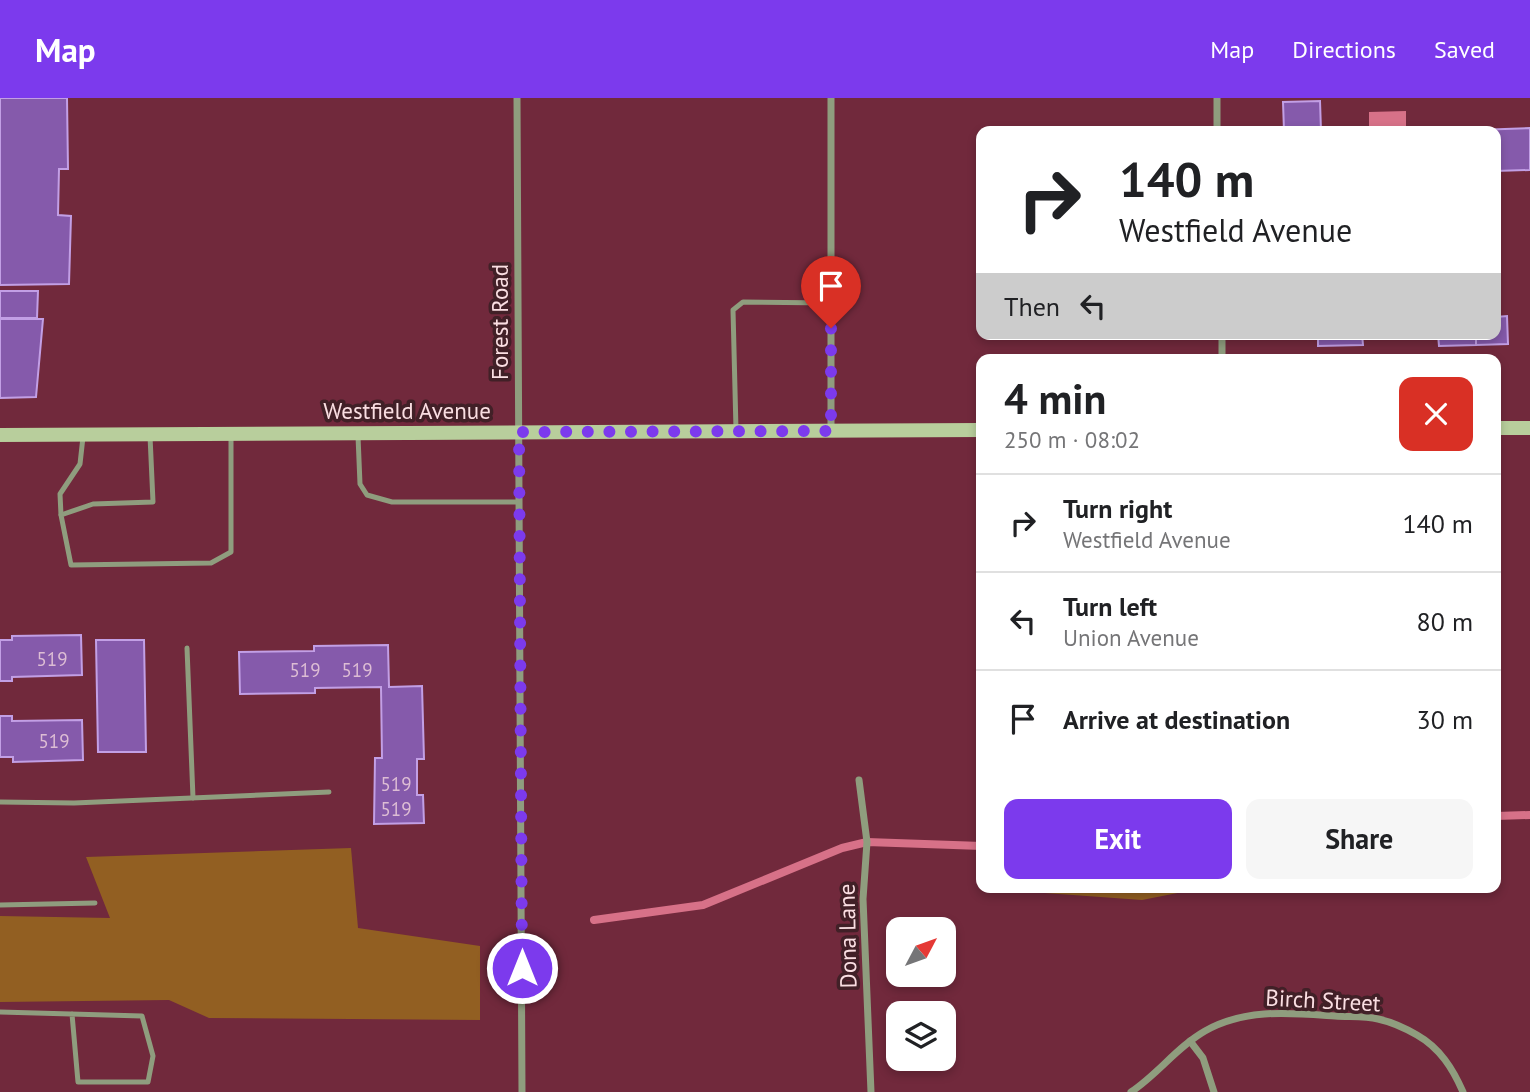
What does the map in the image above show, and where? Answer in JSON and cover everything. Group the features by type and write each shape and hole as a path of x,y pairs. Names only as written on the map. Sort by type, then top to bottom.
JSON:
{"street":[{"name":"Forest Road","path":"517,98 522,1092"},
{"path":"831,98 831,431"},
{"path":"1217,98 1217,126"},
{"path":"1501,428 1530,428"},
{"name":"Westfield Avenue","path":"0,436 976,430"},
{"name":"Dona Lane","path":"859,780 867,842 863,899 871,1092"},
{"name":"Birch Street","path":"1131,1092 1206,1030 1236,1018 1267,1013 1376,1018 1399,1025 1429,1044 1453,1071 1463,1092"},
{"path":"1190,1041 1203,1058 1214,1092"}],"lane":[{"path":"736,431 733,310 743,302 831,303"},
{"path":"358,433 360,484 367,495 392,502 520,502"},
{"path":"61,515 93,504 153,502 149,434"},
{"path":"83,436 80,464 60,494 61,515 71,565 211,563 231,552 231,434"},
{"path":"187,648 193,798"},
{"path":"0,802 74,803 329,792"},
{"path":"0,905 95,903"},
{"path":"0,1012 72,1014 142,1016 153,1056 148,1082 78,1082 72,1014"}],"shaded area":[{"path":"1406,111 1406,126 1369,126 1369,112"},
{"path":"351,848 358,928 480,946 480,1020 209,1018 169,1000 0,1002 0,916 110,918 86,857"},
{"path":"1045,893 1178,893 1142,900"}],"building":[{"path":"0,98 67,98 68,169 59,169 58,215 71,216 69,284 0,285"},
{"path":"1320,101 1321,126 1284,126 1283,102"},
{"path":"1530,128 1530,170 1501,171 1501,129"},
{"path":"0,291 38,291 37,318 0,318"},
{"path":"1507,316 1508,344 1476,345 1476,340 1501,340 1501,317"},
{"path":"0,319 43,319 36,397 0,398"},
{"path":"1318,340 1363,340 1363,345 1318,346"},
{"path":"1438,340 1476,340 1476,345 1439,346"},
{"path":"81,635 82,675 12,677 12,681 0,681 0,640 12,640 12,636"},
{"path":"96,640 144,640 146,752 98,752"},
{"path":"388,645 389,687 422,686 424,759 417,759 417,795 423,795 424,823 374,824 375,758 382,758 381,687 315,688 315,693 240,694 239,652 314,651 314,646"},
{"path":"0,716 12,716 12,721 82,720 83,760 13,762 13,757 0,757"}],"waterway":[{"path":"1501,816 1530,815"},
{"path":"594,920 703,905 842,848 867,842 976,846"}],"route":[{"path":"522,968 519,432 831,431 831,328"}]}
